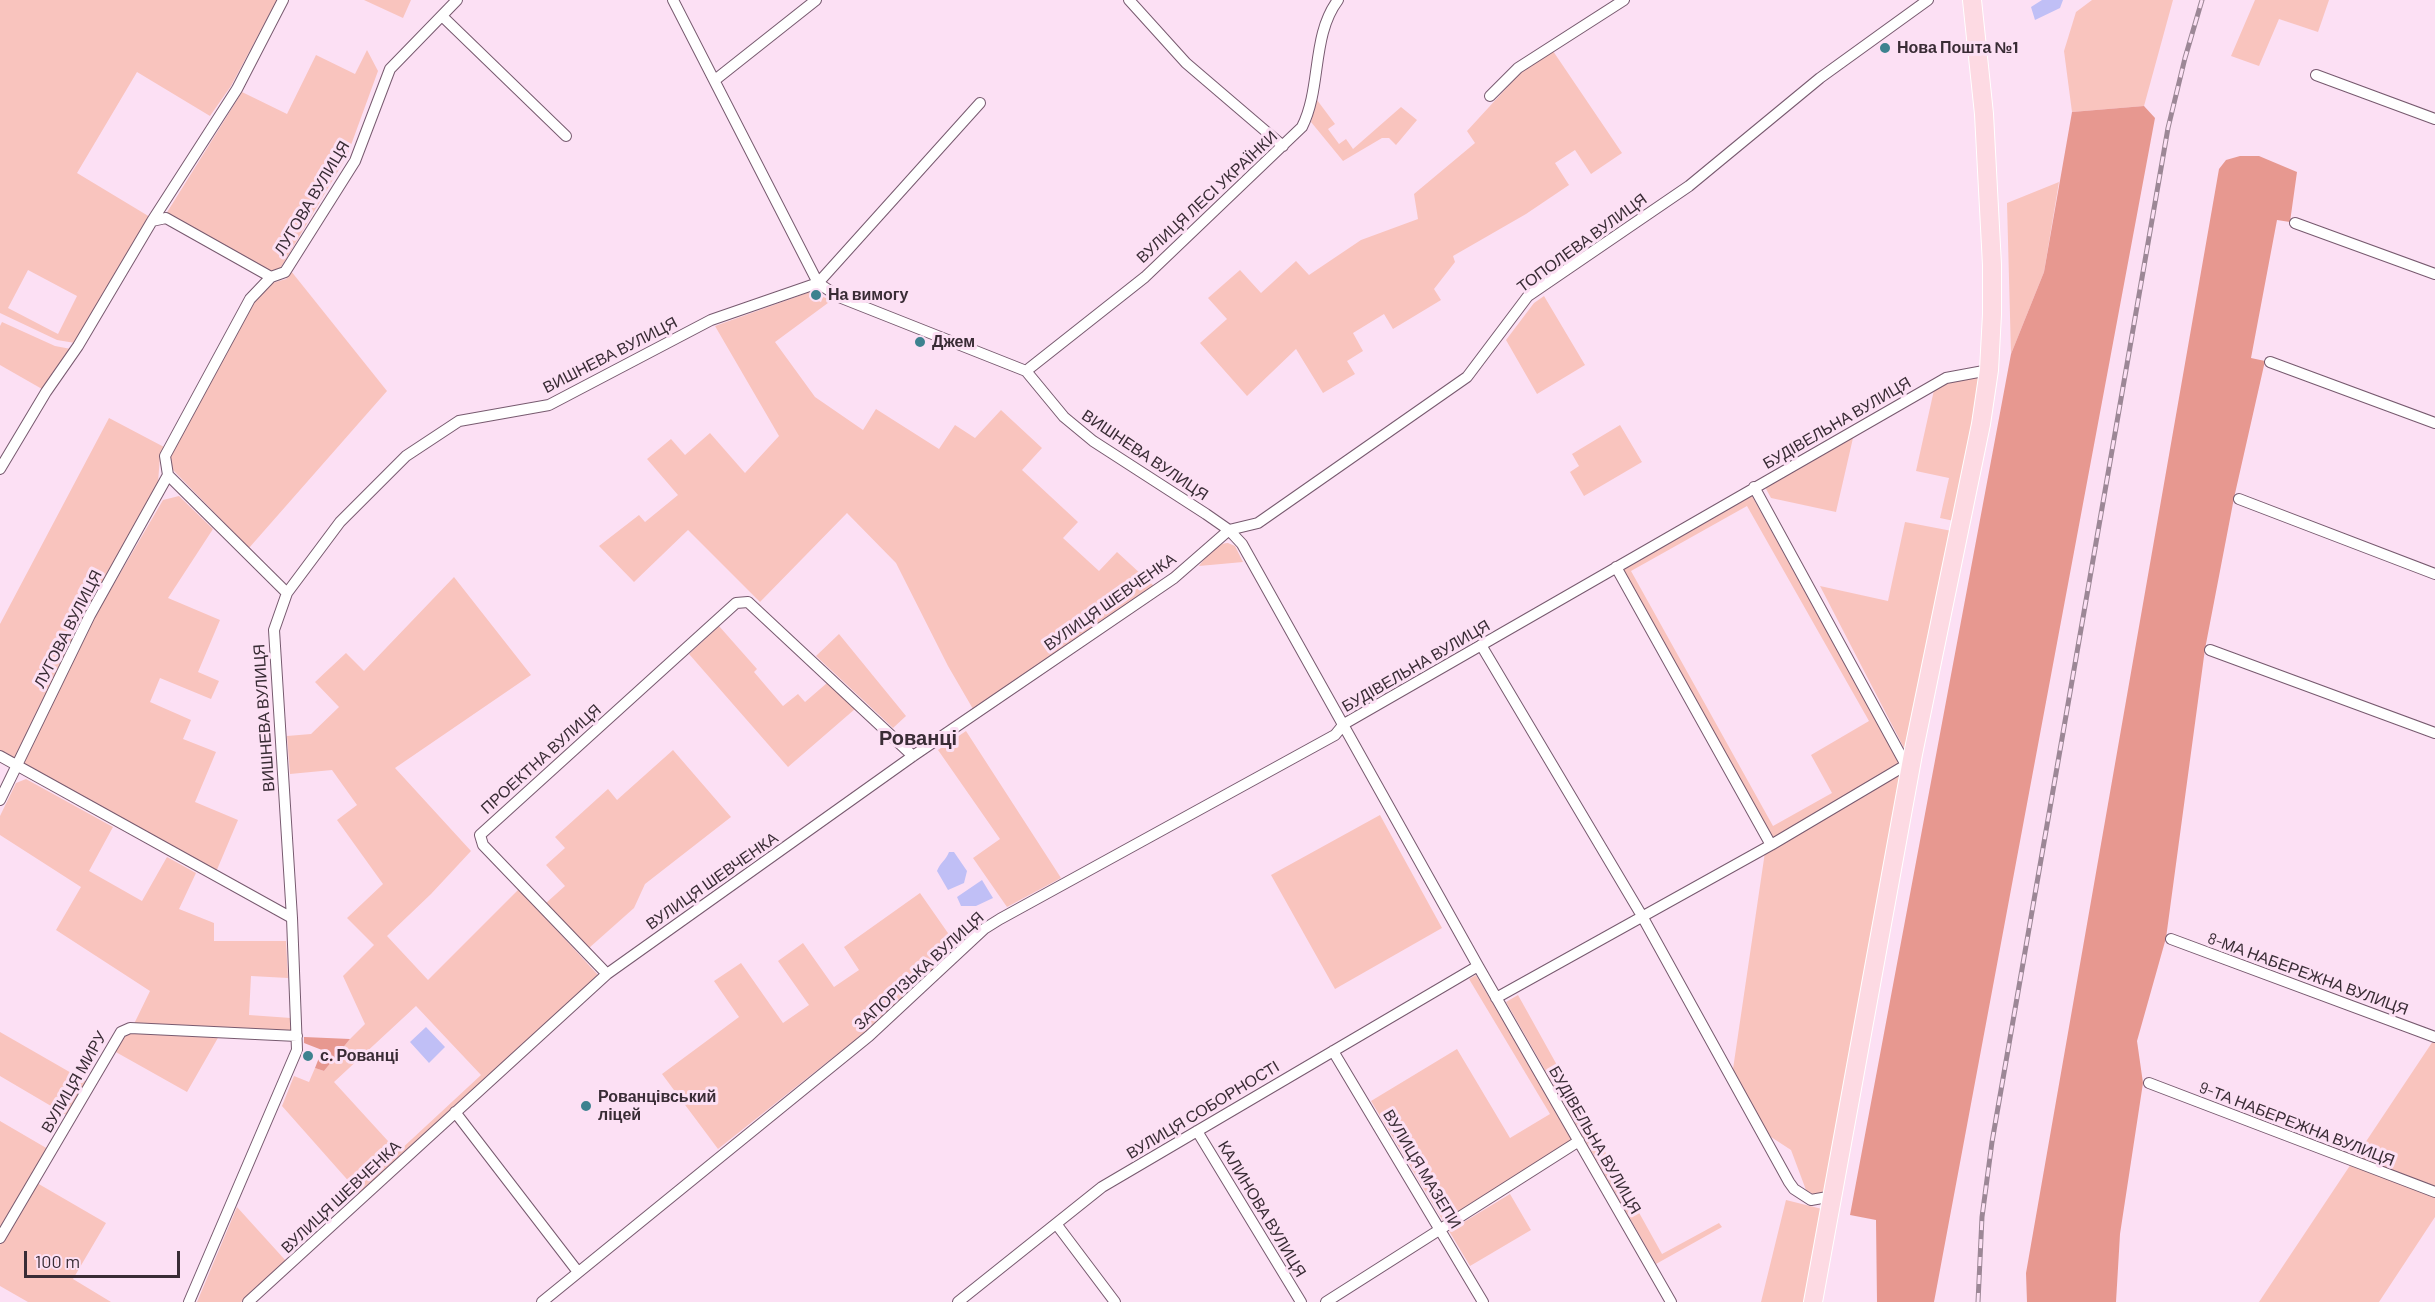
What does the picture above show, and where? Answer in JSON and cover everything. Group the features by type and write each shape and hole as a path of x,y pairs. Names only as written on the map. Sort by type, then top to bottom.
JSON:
{"main road":[{"path":"1813,1302 1910,759 1981,424 1989,370 1992,314 1991,254 1984,114 1972,0"}],"street":[{"path":"0,469 46,392 78,346 152,221 237,89 283,0"},
{"name":"ЛУГОВА ВУЛИЦЯ","path":"0,800 90,615 168,475 165,456 250,300 271,277 285,272 354,161 390,69 458,0"},
{"path":"673,0 818,283 980,103"},
{"path":"715,80 816,0"},
{"path":"1129,0 1186,63 1283,147"},
{"name":"ВУЛИЦЯ ЛЕСІ УКРАЇНКИ","path":"1026,371 1145,277 1302,127 1310,112 1325,25 1338,0"},
{"path":"1490,96 1518,68 1624,0"},
{"name":"ТОПОЛЕВА ВУЛИЦЯ","path":"1229,530 1258,523 1467,377 1528,296 1689,186 1820,78 1928,0"},
{"path":"442,16 566,136"},
{"path":"2316,75 2435,119"},
{"path":"152,221 166,218 271,277"},
{"path":"2295,223 2435,274"},
{"name":"ВИШНЕВА ВУЛИЦЯ","path":"189,1302 297,1050 292,918 274,630 287,593 348,514 406,456 459,421 549,405 711,320 818,283 839,297 1026,371 1064,417 1093,441 1229,530 1242,544 1344,724"},
{"path":"2270,362 2435,423"},
{"name":"БУДІВЕЛЬНА ВУЛИЦЯ","path":"1671,1302 1496,998 1344,724 1946,378 1989,370"},
{"path":"168,475 287,593"},
{"path":"1496,998 1771,845 1910,759 1754,488"},
{"path":"2239,499 2435,574"},
{"name":"ВУЛИЦЯ ШЕВЧЕНКА","path":"249,1302 607,974 914,756 1174,579 1229,530"},
{"path":"1616,567 1771,845"},
{"name":"ПРОЕКТНА ВУЛИЦЯ","path":"607,974 483,845 480,835 736,603 748,602 914,756"},
{"path":"1481,645 1642,916 1789,1182 1794,1189 1811,1200 1833,1196"},
{"path":"2210,650 2435,733"},
{"name":"ЗАПОРІЗЬКА ВУЛИЦЯ","path":"542,1302 869,1036 984,929 1335,735 1344,724"},
{"path":"0,756 292,918"},
{"name":"8-МА НАБЕРЕЖНА ВУЛИЦЯ","path":"2171,939 2435,1037"},
{"name":"ВУЛИЦЯ СОБОРНОСТІ","path":"958,1302 1102,1187 1478,966"},
{"name":"ВУЛИЦЯ МИРУ","path":"0,1238 121,1032 130,1028 297,1036"},
{"name":"ВУЛИЦЯ МАЗЕПИ","path":"1333,1051 1484,1302"},
{"name":"9-ТА НАБЕРЕЖНА ВУЛИЦЯ","path":"2149,1083 2435,1192"},
{"path":"455,1112 578,1272"},
{"name":"КАЛИНОВА ВУЛИЦЯ","path":"1197,1131 1300,1302"},
{"path":"1326,1302 1579,1141"},
{"path":"1057,1225 1115,1302"}],"shaded area":[{"path":"0,0 277,0 231,86 210,116 137,72 77,173 150,217 75,343 57,340 0,313","holes":["28,270 77,296 58,334 8,308"]},
{"path":"364,0 411,0 403,18"},
{"path":"2092,0 2173,0 2144,106 2072,112 2064,51 2076,12"},
{"path":"2255,0 2329,0 2318,32 2279,19 2259,66 2231,56"},
{"path":"367,50 378,71 347,156 280,269 270,272 166,214 242,92 287,114 316,55 355,74"},
{"path":"1553,51 1622,153 1591,174 1575,150 1555,163 1569,185 1526,214 1453,256 1455,262 1434,289 1441,300 1393,329 1384,314 1353,333 1363,351 1347,361 1355,374 1323,393 1296,349 1247,396 1200,343 1227,319 1208,298 1240,270 1261,293 1296,261 1309,275 1361,240 1418,219 1414,194 1475,143 1467,131 1522,71"},
{"path":"1317,100 1335,124 1328,129 1339,144 1346,139 1353,149 1401,107 1417,120 1396,145 1389,138 1382,138 1343,161 1311,122"},
{"path":"2144,106 2155,118 1934,1302 1877,1302 1876,1220 1850,1215 2011,354 2044,272 2072,112"},
{"path":"2240,156 2259,156 2297,172 2290,222 2277,220 2251,358 2265,361 2234,498 2205,649 2166,938 2137,1041 2143,1083 2120,1234 2116,1302 2027,1302 2026,1273 2219,169 2226,160"},
{"path":"2059,182 2044,272 2011,354 2007,203"},
{"path":"291,271 387,391 249,548 173,470 170,457 254,303 272,283 286,279"},
{"path":"810,292 809,297 821,302 823,297 832,300 775,342 815,397 863,430 876,409 939,449 955,425 975,438 1001,410 1042,448 1022,470 1078,522 1063,538 1099,571 1117,552 1154,586 973,709 948,666 896,563 847,513 760,602 688,530 634,582 599,546 639,515 645,522 678,495 647,459 671,439 685,455 710,433 745,473 779,436 715,326"},
{"path":"1544,296 1585,365 1537,394 1506,340 1534,303"},
{"path":"2,322 55,346 71,349 42,389 0,365 0,326"},
{"path":"1981,376 1954,521 1940,518 1949,478 1916,471 1934,390 1947,383"},
{"path":"109,418 164,447 160,456 158,483 15,758 0,750 0,624"},
{"path":"1620,425 1642,462 1584,496 1570,472 1579,466 1572,454"},
{"path":"1853,438 1836,512 1771,498 1765,487"},
{"path":"1751,494 1901,765 1773,840 1621,569","holes":["1747,506 1869,721 1811,755 1832,793 1773,826 1631,571"]},
{"path":"179,496 213,529 168,598 220,620 198,672 219,681 211,699 160,678 150,702 191,720 183,739 216,752 195,802 238,820 216,872 24,763 94,618 163,500"},
{"path":"1905,522 1952,531 1905,750 1820,586 1888,601"},
{"path":"1228,543 1235,546 1243,562 1199,566 1215,548"},
{"path":"454,577 531,675 395,768 471,851 387,936 428,980 519,889 598,975 360,1194 282,1106 294,1076 309,1082 315,1068 324,1071 365,1024 343,976 374,945 347,918 383,884 337,820 357,805 332,770 290,774 287,736 311,734 339,707 315,682 346,653 364,671","holes":["416,1006 481,1075 398,1152 334,1082"]},
{"path":"719,626 757,669 754,672 783,706 798,694 805,702 827,683 855,709 788,767 689,654"},
{"path":"839,634 906,716 893,728 816,656"},
{"path":"966,731 1061,878 1007,907 973,858 1000,839 938,750"},
{"path":"673,750 731,817 645,884 634,908 589,948 546,903 565,886 546,865 565,848 555,837 608,789 617,800"},
{"path":"1907,769 1825,1190 1816,1196 1806,1190 1791,1150 1768,1135 1733,1069 1765,852"},
{"path":"26,779 113,827 89,871 142,901 167,857 196,873 179,909 214,923 214,941 286,941 288,978 251,976 249,1015 291,1018 291,1032 134,1024 150,991 56,930 81,887 0,835 0,816 16,783"},
{"path":"1380,815 1442,928 1335,989 1271,875"},
{"path":"920,893 957,946 865,1032 718,1149 662,1074 739,1017 714,981 741,963 783,1023 809,1005 778,961 803,943 834,987 859,970 844,947"},
{"path":"1476,975 1573,1139 1443,1221 1371,1101 1457,1049 1510,1138 1550,1114 1469,979"},
{"path":"1518,995 1662,1254 1719,1223 1722,1227 1656,1264 1506,1002"},
{"path":"0,1032 87,1082 68,1116 0,1076"},
{"path":"131,1032 219,1036 187,1092 114,1051 123,1035"},
{"path":"304,1037 350,1039 324,1071 315,1068 322,1050 304,1043"},
{"path":"2435,1038 2435,1217 2379,1302 2259,1302"},
{"path":"0,1121 48,1149 0,1231"},
{"path":"37,1183 106,1223 73,1279 111,1302 28,1302 0,1286 0,1245"},
{"path":"1510,1194 1531,1230 1470,1266 1449,1231"},
{"path":"1786,1200 1822,1209 1805,1302 1761,1302"},
{"path":"237,1207 286,1261 241,1302 197,1302"}],"water":[{"path":"2042,0 2063,0 2060,8 2035,20 2031,7"},
{"path":"949,852 954,852 967,871 964,883 948,890 937,871"},
{"path":"982,880 993,898 976,906 961,906 957,897"},
{"path":"426,1027 445,1047 429,1063 410,1042"}],"railway":[{"path":"1978,1302 1982,1217 1992,1142 2168,128 2202,0"}],"place":[{"name":"Нова Пошта №1","path":"1885,48"},
{"name":"На вимогу","path":"816,295"},
{"name":"Джем","path":"920,342"},
{"name":"с. Рованці","path":"308,1056"},
{"name":"Рованцівський ліцей","path":"586,1106"}],"district":[{"name":"Рованці","path":"918,738"}]}
